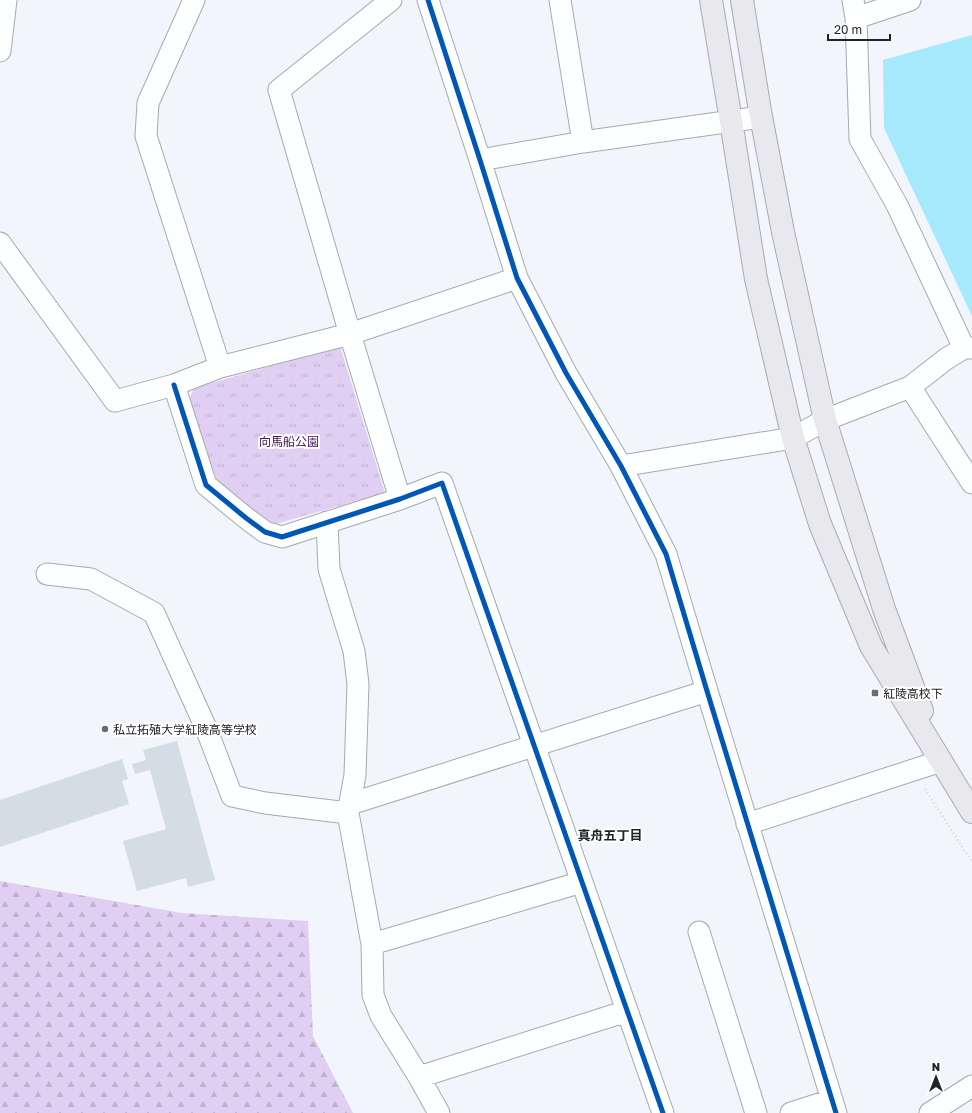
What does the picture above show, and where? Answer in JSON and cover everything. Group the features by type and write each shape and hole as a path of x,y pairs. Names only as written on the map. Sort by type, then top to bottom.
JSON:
{"main road":[{"path":"711,0 756,279 793,438 820,524 872,646 972,812"},
{"path":"742,0 761,117 783,232 825,420 884,609 940,761"}],"street":[{"path":"0,50 6,0"},
{"path":"194,0 148,103 146,136 220,367"},
{"path":"391,0 279,90 400,499"},
{"path":"428,0 517,278 566,373 621,466 666,554 834,1107 791,1113"},
{"path":"560,0 583,142"},
{"path":"621,466 793,438 825,420 910,387 946,359 968,348 897,205 860,138 855,9 910,0"},
{"path":"480,160 583,142 761,117"},
{"path":"0,243 115,401 174,385 220,367 350,334 517,278"},
{"path":"174,385 206,485 265,532 282,537 400,499 442,483 663,1113"},
{"path":"910,387 972,483"},
{"path":"327,522 329,568 354,651 358,684 354,775 349,808 372,944 373,995 381,1016 419,1077 439,1113"},
{"path":"47,574 91,580 154,613 206,728 232,796 265,802 349,808 534,746 707,691"},
{"path":"747,824 940,761"},
{"path":"372,944 582,882"},
{"path":"699,932 756,1113"},
{"path":"419,1077 627,1011"},
{"path":"930,1113 972,1086"}],"path":[{"path":"924,787 972,862"}],"green space":[{"name":"向馬船公園","path":"340,346 385,493 272,525 217,481 189,399 194,388"},
{"path":"0,881 182,913 308,921 313,1036 353,1113 0,1113"}],"water":[{"path":"972,35 972,316 884,128 883,60"}],"building":[{"path":"177,741 215,880 188,887 186,878 137,891 123,841 166,829 150,770 135,774 132,764 146,760 143,750"},
{"path":"122,759 128,779 122,781 129,804 0,847 0,800"}],"cycle path":[{"path":"428,0 517,278 566,373 621,466 666,554 836,1113"},
{"path":"174,385 206,485 265,532 282,537 400,499 442,483 663,1113"}],"place":[{"name":"紅陵高校下","path":"875,693"},
{"name":"私立拓殖大学紅陵高等学校","path":"105,729"}],"district":[{"name":"真舟五丁目","path":"610,835"}]}
